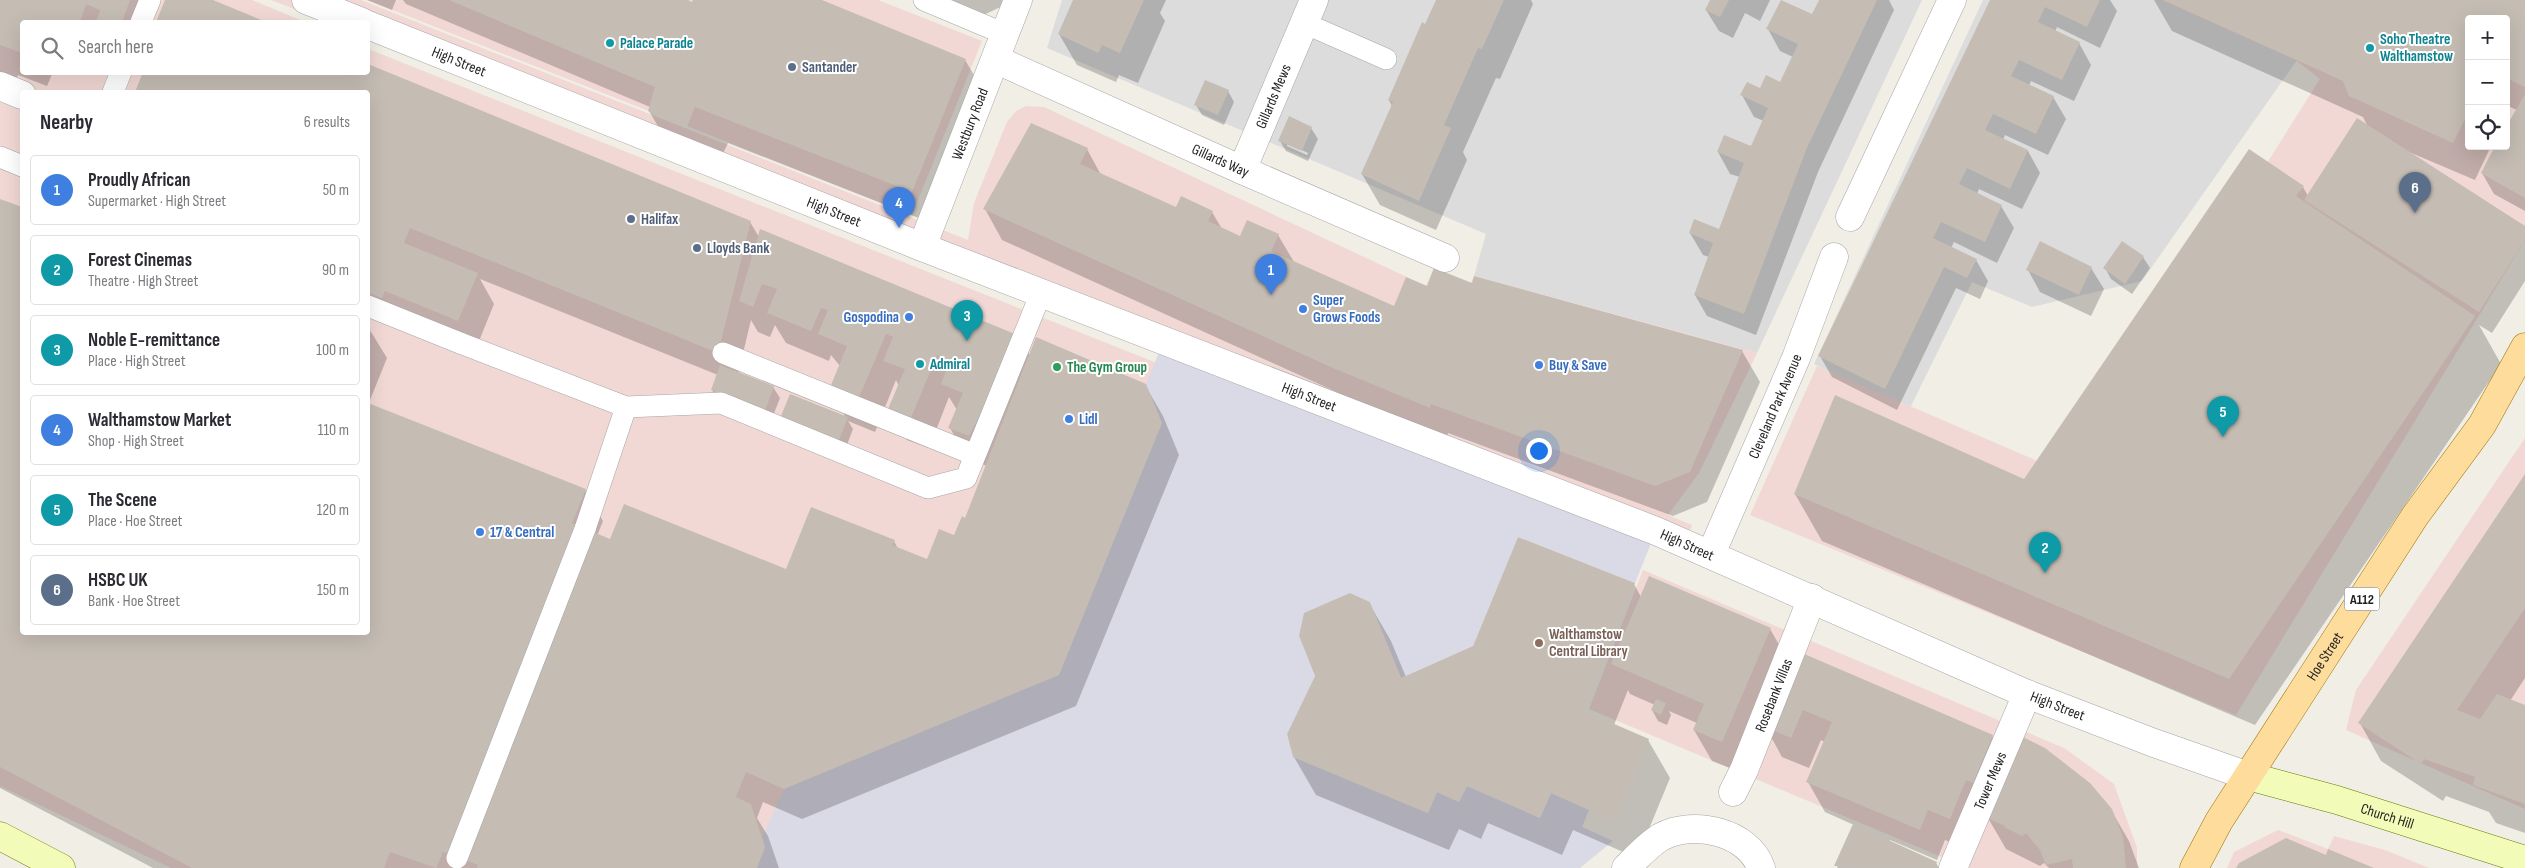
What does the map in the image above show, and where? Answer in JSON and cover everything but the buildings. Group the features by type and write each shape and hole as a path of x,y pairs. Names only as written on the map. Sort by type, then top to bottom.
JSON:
{"main road":[{"name":"Hoe Street","path":"2194,868 2219,821 2415,516 2482,425 2525,347"}],"street":[{"path":"306,0 357,20"},
{"name":"Westbury Road","path":"922,247 1007,35 1018,0"},
{"path":"1850,217 1952,0"},
{"name":"Gillards Mews","path":"1242,170 1309,12"},
{"name":"High Street","path":"370,26 922,247 1712,554 2027,694 2154,743 2248,776"},
{"name":"Gillards Way","path":"996,60 1445,258"},
{"path":"0,86 20,93"},
{"name":"Cleveland Park Avenue","path":"1712,554 1796,358 1834,257"},
{"name":"Rosebank Villas","path":"1732,792 1744,770 1812,598"},
{"name":"Tower Mews","path":"1953,868 2027,694"},
{"name":"Church Hill","path":"2248,776 2337,800 2525,860"},
{"path":"1626,868 1662,837 1673,832 1693,829 1718,832 1740,842 1755,855 1761,868"},
{"path":"0,836 60,868"}],"lane":[{"path":"142,20 150,0"},
{"path":"924,0 1007,35"},
{"name":"Gillards Mews","path":"1309,12 1386,60"},
{"path":"115,90 120,75"},
{"path":"0,157 20,165"},
{"path":"370,307 626,407 721,403 928,488 966,478 1041,293"},
{"path":"723,353 975,455"},
{"path":"454,868 600,489 626,407"}],"shaded area":[{"path":"0,0 252,0 300,20 20,20 20,75 370,75 370,50 1197,379 1061,680 758,868 171,868 0,786"},
{"path":"271,0 361,0 968,240 974,203 1007,122 1016,111 1026,106 1044,107 1426,286 1434,268 1471,283 1474,276 1757,353 1699,473 1668,515 1692,525 1682,550 370,39 370,20 322,20"},
{"path":"367,0 878,0 982,41 912,215"},
{"path":"1062,0 1922,0 1757,353 1474,276 1486,234 1047,48"},
{"path":"1983,0 2163,0 2297,60 2142,281 2032,307 1972,282 1909,410 1814,364"},
{"path":"2161,0 2525,0 2525,240 2236,715 1750,515 1817,366 2070,475 2320,79 2297,61"},
{"path":"1164,340 1656,531 1635,583 1518,537 1473,646 1401,678 1370,602 1350,593 1299,636 1315,676 1287,734 1293,757 1428,813 1437,792 1459,802 1467,786 1540,818 1551,793 1589,810 1582,827 1613,841 1580,868 757,868 765,847 762,838 784,789 1146,384"},
{"path":"2525,438 2525,809 2346,730 2356,690"},
{"path":"1643,570 2064,748 2114,784 2137,848 2137,868 1954,868 1956,863 1589,709"},
{"path":"2278,830 2328,849 2334,836 2385,850 2429,868 2227,868 2234,852"}],"place":[{"name":"Palace Parade","path":"610,43"},
{"name":"Soho Theatre Walthamstow","path":"2370,48"},
{"name":"Santander","path":"792,67"},
{"name":"HSBC UK","path":"2415,213"},
{"name":"Halifax","path":"631,219"},
{"name":"Walthamstow Market","path":"899,228"},
{"name":"Lloyds Bank","path":"697,248"},
{"name":"Proudly African","path":"1271,295"},
{"name":"Super Grows Foods","path":"1303,309"},
{"name":"Gospodina","path":"909,317"},
{"name":"Noble E-remittance","path":"967,341"},
{"name":"Admiral","path":"920,364"},
{"name":"Buy & Save","path":"1539,365"},
{"name":"The Gym Group","path":"1057,367"},
{"name":"Lidl","path":"1069,419"},
{"name":"The Scene","path":"2223,437"},
{"name":"17 & Central","path":"480,532"},
{"name":"Forest Cinemas","path":"2045,573"},
{"name":"Walthamstow Central Library","path":"1539,643"}]}
